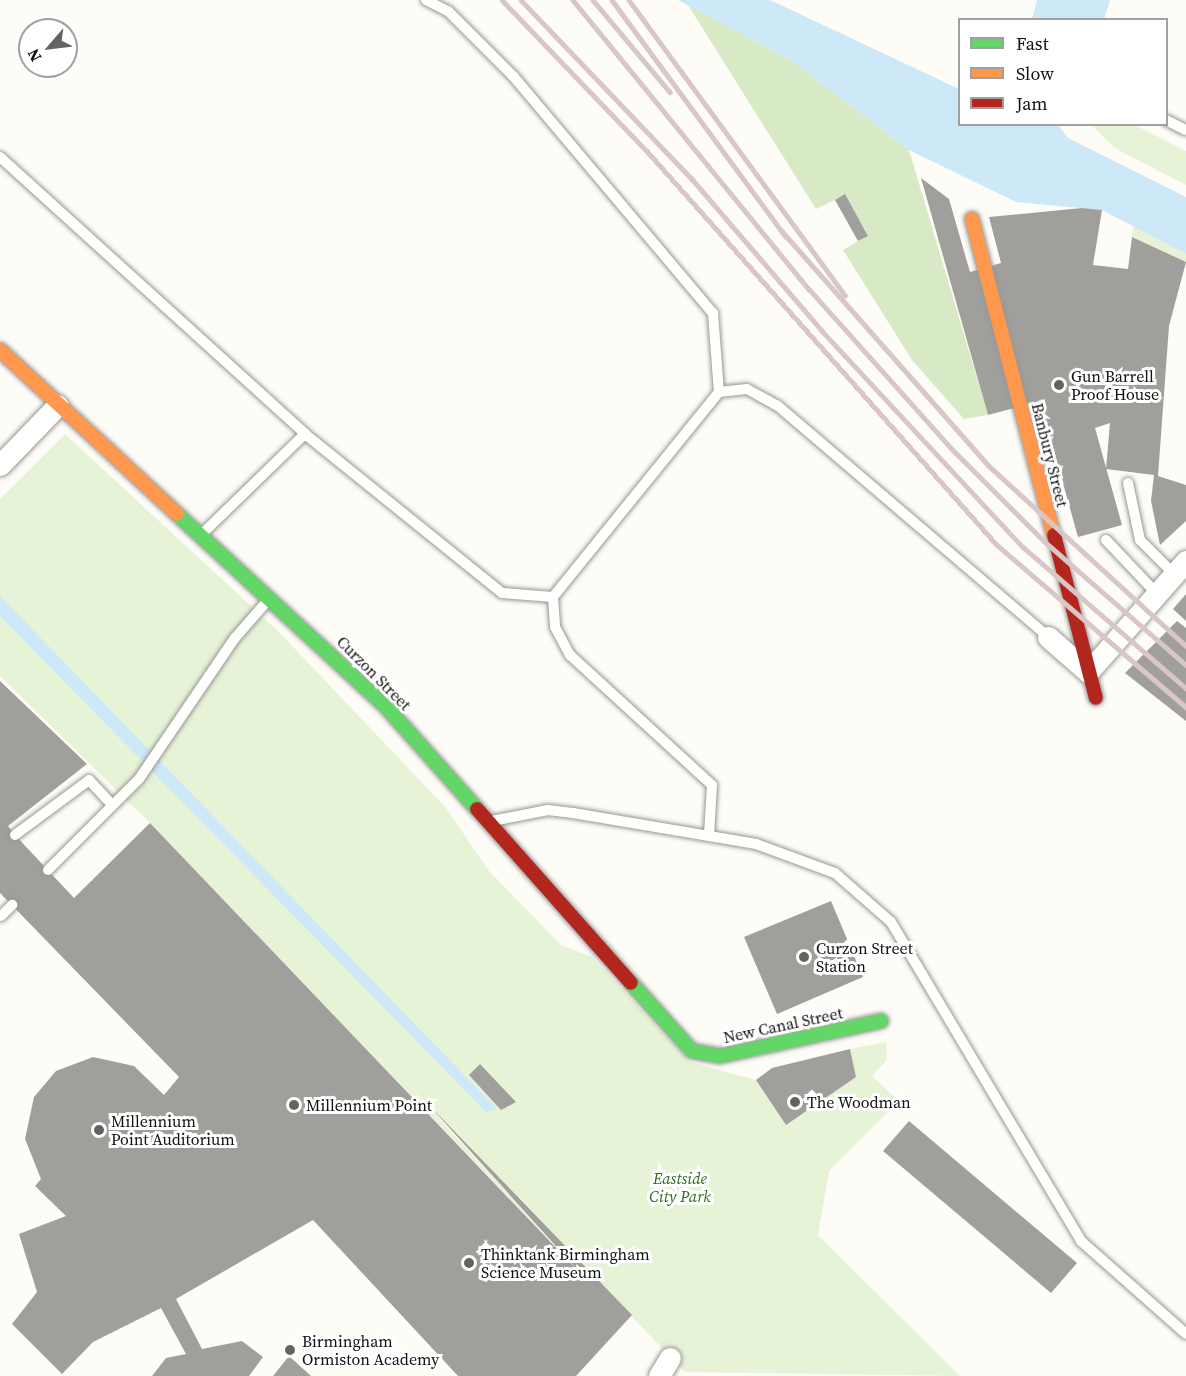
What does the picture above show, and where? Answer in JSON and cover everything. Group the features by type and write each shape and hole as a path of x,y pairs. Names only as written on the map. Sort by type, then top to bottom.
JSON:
{"street":[{"name":"Banbury Street","path":"972,219 1096,698"},
{"name":"Curzon Street","path":"0,350 58,405 272,596 387,708 485,822 692,1051"},
{"path":"0,465 58,405"},
{"path":"1048,637 1088,672 1180,567"},
{"name":"New Canal Street","path":"692,1051 720,1056 881,1021"},
{"path":"659,1376 670,1358"}],"lane":[{"path":"426,0 448,11 514,77 712,313 719,392 553,597 555,627 570,655 712,785 710,836"},
{"path":"1168,121 1186,130"},
{"path":"0,157 305,435 502,593 553,597"},
{"path":"719,392 747,389 778,406 1048,637"},
{"path":"201,534 305,435"},
{"path":"1128,483 1140,540 1180,567"},
{"path":"1106,540 1157,594"},
{"path":"48,870 148,768 235,638 272,596"},
{"path":"15,835 89,780 112,805"},
{"path":"485,822 548,810 756,844 835,873 891,922 1081,1241 1186,1334"},
{"path":"1,916 12,905"}],"green space":[{"path":"688,5 792,61 909,150 988,415 964,419 912,360 843,250 868,235 845,195 816,209"},
{"path":"1092,126 1137,126 1186,151 1186,185 1116,149"},
{"path":"1133,224 1186,254 1186,262 1132,237"},
{"name":"Eastside City Park","path":"65,434 278,631 446,808 489,871 561,945 592,957 690,1062 756,1080 786,1124 856,1077 850,1049 886,1042 887,1060 872,1076 899,1101 829,1171 818,1235 960,1376 685,1372 397,1073 619,1313 150,823 0,676 0,499"}],"water":[{"path":"678,0 770,0 958,89 958,126 1059,126 1068,138 1186,197 1186,254 1102,210 1016,202 909,150 792,61"},
{"path":"1037,0 1110,1 1104,18 1032,18"},
{"path":"0,596 497,1109 486,1112 0,616"}],"building":[{"name":"Gun Barrell Proof House","path":"921,178 949,199 970,272 1001,263 989,217 1082,208 1102,210 1093,265 1128,269 1132,237 1186,262 1169,326 1158,476 1186,485 1186,521 1160,545 1151,501 1154,475 1106,469 1122,525 1078,537 1040,401 988,415","holes":["1110,423 1106,468 1095,428"]},
{"path":"845,194 868,236 858,241 835,200"},
{"path":"1186,594 1186,621 1173,609"},
{"path":"1177,621 1186,628 1186,721 1125,673"},
{"name":"Millennium Point","path":"0,681 87,764 8,826 15,835 74,898 150,823 582,1275 427,1103 632,1315 576,1376 458,1376 313,1220 176,1299 202,1349 242,1341 263,1357 249,1376 152,1376 166,1358 186,1354 161,1308 93,1342 62,1374 12,1324 37,1292 19,1234 66,1216 35,1186 41,1179 25,1139 34,1097 56,1071 93,1057 134,1066 164,1095 179,1077 0,893"},
{"name":"Curzon Street Station","path":"831,901 863,977 777,1014 744,937"},
{"name":"The Woodman","path":"850,1049 856,1077 786,1125 756,1080 772,1068"},
{"path":"480,1064 516,1102 501,1110 469,1075"},
{"path":"909,1121 1077,1263 1051,1293 883,1151"},
{"path":"289,1356 311,1376 273,1376"}],"railway":[{"path":"502,0 647,151 997,545 1186,707"},
{"path":"521,0 692,179 823,332 1023,547 1186,688"},
{"path":"573,0 809,289 953,450 1044,541 1186,665"},
{"path":"593,0 670,92"},
{"path":"612,0 786,237"},
{"path":"629,0 845,295"},
{"path":"781,230 988,465 1186,646"}],"traffic: fast":[{"path":"177,514 387,708 477,809"},
{"path":"631,983 692,1051 720,1056 881,1021"}],"traffic: slow":[{"path":"972,219 1054,535"},
{"path":"0,350 177,514"}],"traffic: jam":[{"path":"1054,535 1096,698"},
{"path":"477,809 631,983"}],"place":[{"name":"Gun Barrell Proof House","path":"1059,385"},
{"name":"Curzon Street Station","path":"804,957"},
{"name":"The Woodman","path":"795,1102"},
{"name":"Millennium Point","path":"294,1105"},
{"name":"Millennium Point Auditorium","path":"99,1130"},
{"name":"Thinktank Birmingham Science Museum","path":"469,1263"},
{"name":"Birmingham Ormiston Academy","path":"290,1350"}]}
